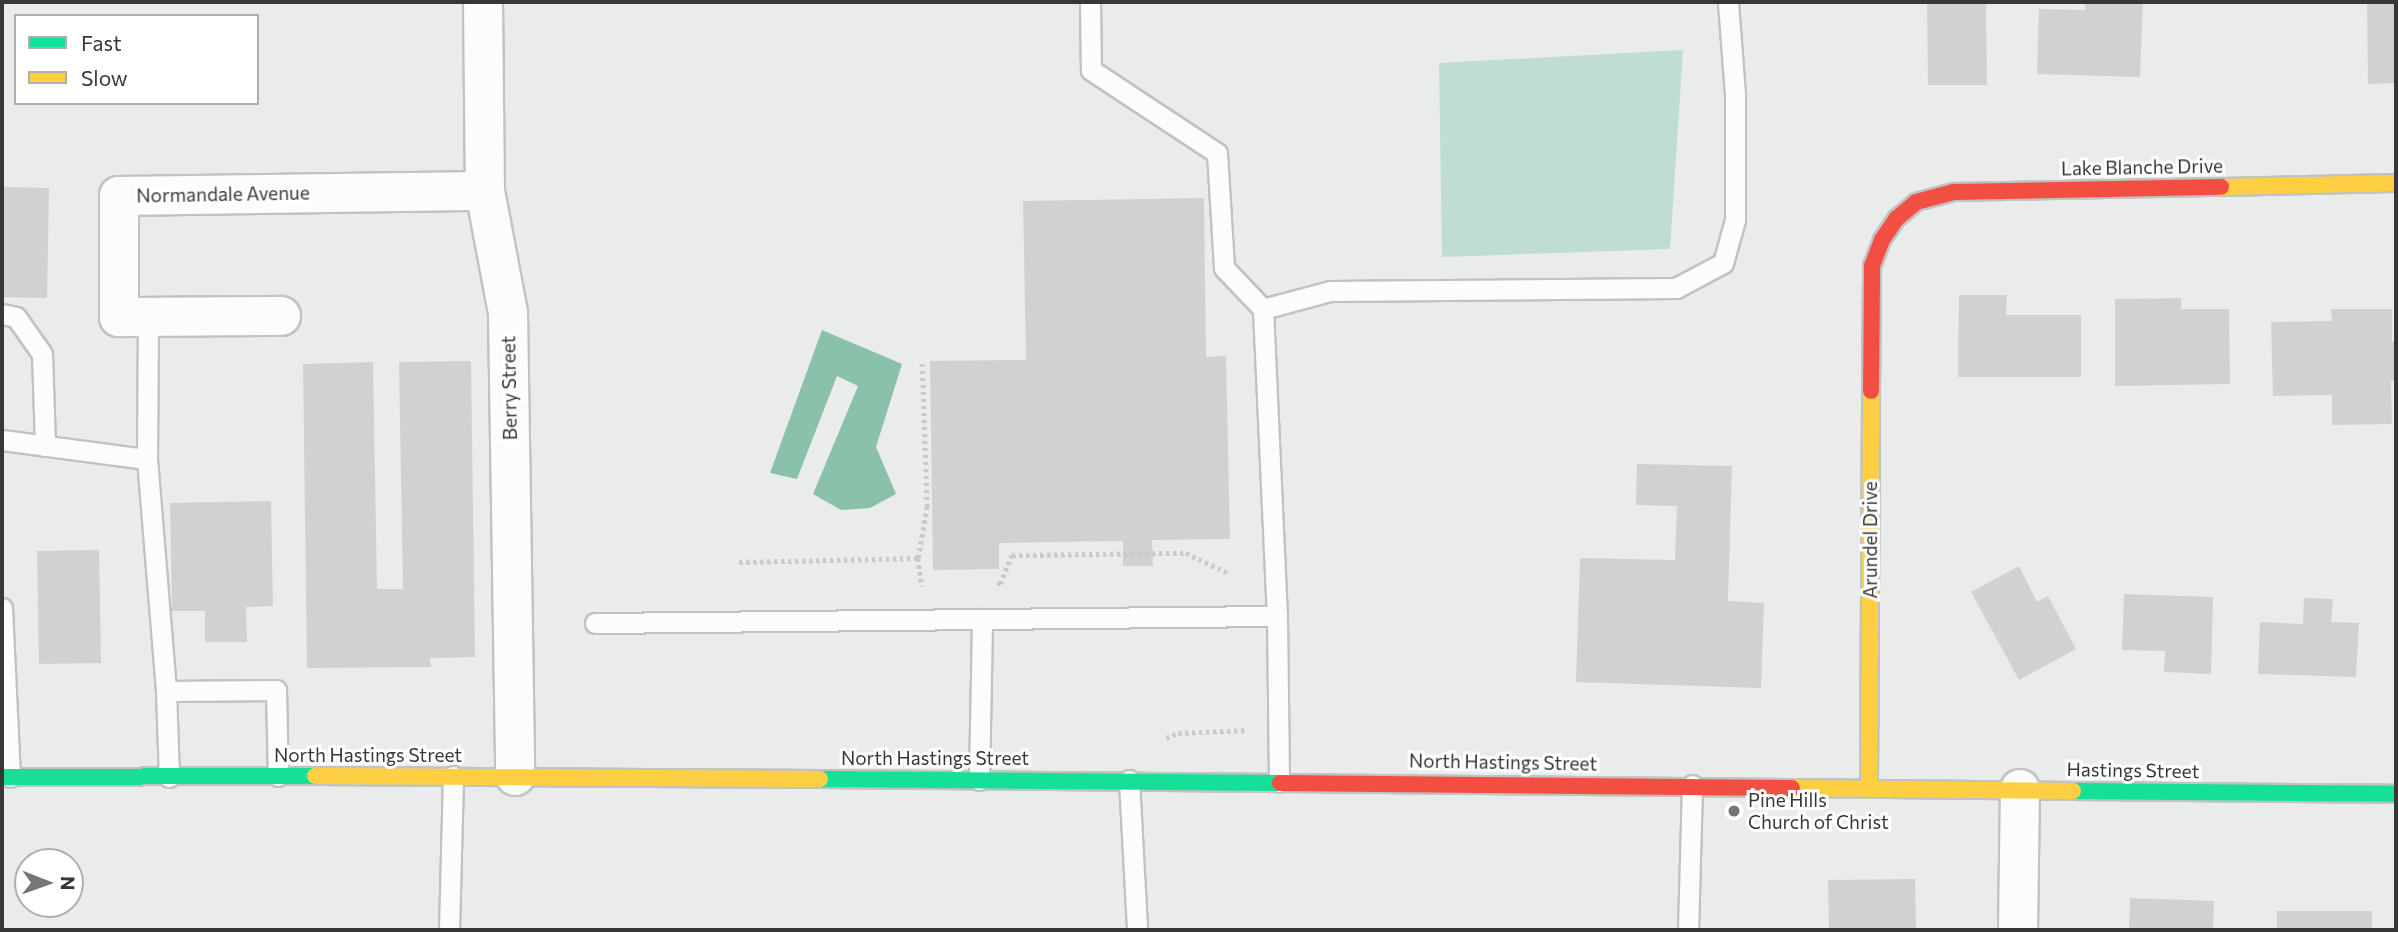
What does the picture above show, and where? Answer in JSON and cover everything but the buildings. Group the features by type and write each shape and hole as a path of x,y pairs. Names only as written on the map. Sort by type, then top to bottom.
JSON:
{"street":[{"name":"Berry Street","path":"483,2 485,191 508,313 515,776"},
{"name":"Lake Blanche Drive","path":"1896,219 1916,202 1954,192 2396,183"},
{"name":"Normandale Avenue","path":"281,316 119,317 119,196 485,191"},
{"name":"Arundel Drive","path":"1869,788 1872,266 1882,240 1896,219"},
{"name":"North Hastings Street","path":"6,777 515,776 1869,788"},
{"name":"Hastings Street","path":"1869,788 2396,794"},
{"path":"2018,930 2020,789"}],"lane":[{"path":"1090,2 1091,70 1217,153 1224,268 1262,309 1277,616 1279,782"},
{"path":"1262,309 1330,291 1676,288 1723,263 1735,220 1735,94 1728,2"},
{"path":"2,314 16,317 42,354 45,446"},
{"path":"148,318 146,459 166,691 169,777"},
{"path":"2,440 146,459"},
{"path":"2,608 6,777"},
{"path":"595,623 1277,616"},
{"path":"979,779 982,619"},
{"path":"166,691 276,690 278,776"},
{"path":"449,930 453,776"},
{"path":"1129,780 1137,930"},
{"path":"1688,930 1692,785"}],"path":[{"path":"922,360 927,507 918,558 922,587 934,587"},
{"path":"991,584 1000,584 1012,555 1186,552 1230,574"},
{"path":"738,562 918,558"}],"shaded area":[{"path":"1683,50 1670,249 1442,257 1439,63"},
{"path":"822,330 902,364 876,447 896,494 870,508 841,510 813,494 858,386 837,376 797,479 770,473"}],"traffic: fast":[{"path":"2,777 315,776"},
{"path":"820,779 1280,783"},
{"path":"2073,791 2396,794"}],"traffic: slow":[{"path":"2221,187 2396,183"},
{"path":"1869,788 1871,391"},
{"path":"315,776 820,779"},
{"path":"1792,788 2073,791"}],"traffic: jam":[{"path":"1871,391 1872,266 1882,240 1896,219 1916,202 1954,192 2221,187"},
{"path":"1280,783 1792,788"}],"place":[{"name":"Pine Hills Church of Christ","path":"1734,811"}]}
